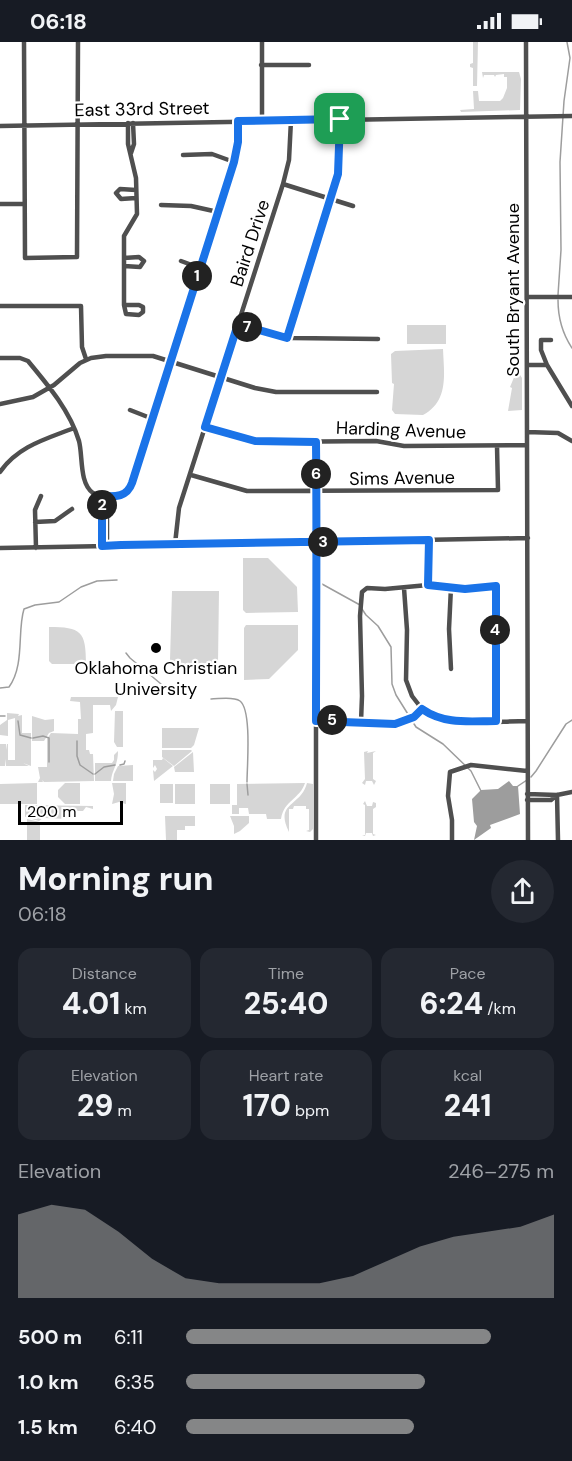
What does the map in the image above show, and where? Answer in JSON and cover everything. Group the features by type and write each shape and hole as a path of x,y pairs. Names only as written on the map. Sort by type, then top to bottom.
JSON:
{"street":[{"path":"24,42 25,258 77,258 78,42"},
{"path":"262,42 262,121"},
{"name":"South Bryant Avenue","path":"526,42 528,840"},
{"path":"261,65 309,65"},
{"name":"East 33rd Street","path":"0,126 572,116"},
{"path":"287,338 339,168 340,119"},
{"name":"Baird Drive","path":"175,544 177,520 283,184 289,160 291,120"},
{"path":"0,358 20,358 28,361 62,404 79,441 86,485 92,492 105,496 122,495 130,488 234,162 238,142 238,121"},
{"path":"124,306 125,233 135,219 136,198 136,178 130,153 131,123"},
{"path":"183,155 212,154 234,162"},
{"path":"283,184 353,206"},
{"path":"136,190 120,189 116,193 121,199 136,198"},
{"path":"0,204 24,204"},
{"path":"161,205 191,206 218,212"},
{"path":"124,258 139,257 144,261 140,267 124,266"},
{"path":"181,261 200,268"},
{"path":"527,297 572,297"},
{"path":"0,306 81,306 81,346 86,359"},
{"path":"238,324 287,338 378,339"},
{"path":"551,340 541,340 542,354 572,406"},
{"path":"0,404 33,397 49,388 86,359 106,356 148,356 276,392 377,392"},
{"path":"527,365 547,364"},
{"path":"130,410 153,419"},
{"name":"Harding Avenue","path":"205,427 255,441 376,441 404,447 527,445"},
{"path":"0,472 5,464 27,447 74,428"},
{"path":"527,432 558,433 572,441"},
{"path":"316,442 316,840"},
{"name":"Sims Avenue","path":"191,475 247,491 498,490 497,446"},
{"path":"0,460 5,464"},
{"path":"36,548 35,508 41,496"},
{"path":"105,496 105,546"},
{"path":"35,522 55,521 72,509"},
{"path":"0,548 528,538"},
{"path":"428,585 429,540"},
{"path":"361,722 360,623 363,589 428,585 465,589 496,586 496,721"},
{"path":"451,587 449,629 451,669"},
{"path":"404,588 407,630 406,680 412,696 422,709 437,718 448,720 527,721"},
{"path":"316,721 395,724 414,717 422,709"},
{"path":"452,840 452,820 448,796 450,772 469,765 527,771"},
{"path":"527,797 551,800 558,795 572,792"},
{"path":"558,795 558,840"}],"shaded area":[{"path":"473,42 478,42 477,86 473,86 473,68 470,67 473,63"},
{"path":"482,72 519,72 521,79 520,110 461,112 460,110 474,109 473,91 478,91 479,101 500,101 503,98 507,88 507,77 504,77 504,74 495,77 484,75 483,78"},
{"path":"407,325 446,325 446,344 407,344"},
{"path":"443,349 443,386 437,402 423,415 395,414 392,410 394,384 392,383 391,354 395,351"},
{"path":"519,373 522,378 522,410 508,411 512,388 510,387 515,375"},
{"path":"243,558 268,558 297,587 298,612 246,613 243,610"},
{"path":"172,591 219,591 218,663 174,664 170,660"},
{"path":"246,625 298,625 298,650 269,679 244,680 244,628"},
{"path":"49,627 68,628 79,633 85,644 86,664 52,664 49,661"},
{"path":"71,697 118,697 111,711 110,705 93,705 93,733 86,734 86,750 93,754 94,781 44,782 42,780 43,782 38,782 40,778 38,767 47,767 47,739 51,733 78,734 78,719 81,719 80,702 70,701"},
{"path":"115,711 123,711 123,747 117,747 114,742"},
{"path":"7,713 22,715 22,733 31,733 31,766 23,763 29,766 6,766 6,759 5,766 0,766 0,744 6,744 6,750 8,744 8,760 15,760 15,718 8,720 8,736 0,735 0,725 7,720"},
{"path":"32,716 45,720 54,719 54,731 49,733 44,741 32,741"},
{"path":"162,728 199,728 191,748 162,748"},
{"path":"162,750 192,751 174,766 162,757"},
{"path":"118,751 111,781 95,781 95,763 112,763"},
{"path":"368,751 367,753 376,751 373,753 373,779 376,781 374,785 372,781 366,781 365,785 362,783 365,779 364,752"},
{"path":"193,752 194,772 175,772 174,767"},
{"path":"163,758 173,766 154,781 153,770 155,772 157,769 155,765 153,768 153,760"},
{"path":"133,765 133,781 113,781 118,766"},
{"path":"509,781 513,786 518,786 520,814 490,825 491,828 474,840 477,826 474,822 472,799 481,790 498,789"},
{"path":"37,783 37,804 0,804 0,784"},
{"path":"65,783 80,783 80,804 65,804 58,797 58,790"},
{"path":"112,783 126,783 126,804 119,802 112,804 114,794"},
{"path":"305,783 300,793 285,808 281,819 267,819 266,814 249,814 248,808 239,808 239,814 232,814 232,805 237,805 237,784"},
{"path":"307,783 313,784 313,829 310,832 306,831 309,830 309,809 306,809 306,806 294,806 293,809 289,809 289,832 285,815 290,805 300,797"},
{"path":"160,784 173,784 173,803 160,803"},
{"path":"175,784 195,784 195,804 175,804"},
{"path":"210,784 230,784 230,804 210,804"},
{"path":"365,801 367,806 372,806 373,802 376,803 373,809 373,834 376,835 373,836 372,833 366,833 365,836 362,835 365,835 365,805 363,804"},
{"path":"25,805 93,806 93,809 86,807 83,811 69,811 69,819 43,818 39,821 25,817"},
{"path":"165,816 195,816 195,826 185,826 185,830 177,830 177,840 166,840"},
{"path":"230,816 249,816 249,823 234,834"},
{"path":"27,819 40,822 40,840 27,840"}],"waterway":[{"path":"558,295 561,250 560,162 564,101 570,58 567,42"},
{"path":"558,300 561,325 572,348"},
{"path":"0,688 9,687 17,669 24,609 59,602 81,587 97,581 117,580"},
{"path":"322,584 360,605"},
{"path":"362,609 378,626 391,647 392,684 396,695 416,727 443,744 471,771 481,791"},
{"path":"126,653 167,689"},
{"path":"211,699 234,699 240,701 244,706 248,752 247,782"},
{"path":"0,716 5,716"},
{"path":"531,777 566,724 572,720"},
{"path":"18,721 20,735 31,738"},
{"path":"33,738 43,736 49,738 49,762"},
{"path":"77,741 77,756 80,765 93,774"},
{"path":"120,765 125,761"},
{"path":"95,774 104,767 115,765"},
{"path":"518,786 527,780"},
{"path":"247,784 248,795"}],"place":[{"name":"Oklahoma Christian University","path":"156,648"}],"route":[{"path":"340,119 238,121 238,142 234,162 132,483 129,490 122,495 102,496 102,546 316,543 429,540 428,585 465,589 496,586 495,628 498,679 496,721 453,721 437,718 422,709 414,717 395,724 340,720 316,721 316,589 316,543 316,442 246,440 205,427 238,324 287,338 338,174 340,119"}]}
